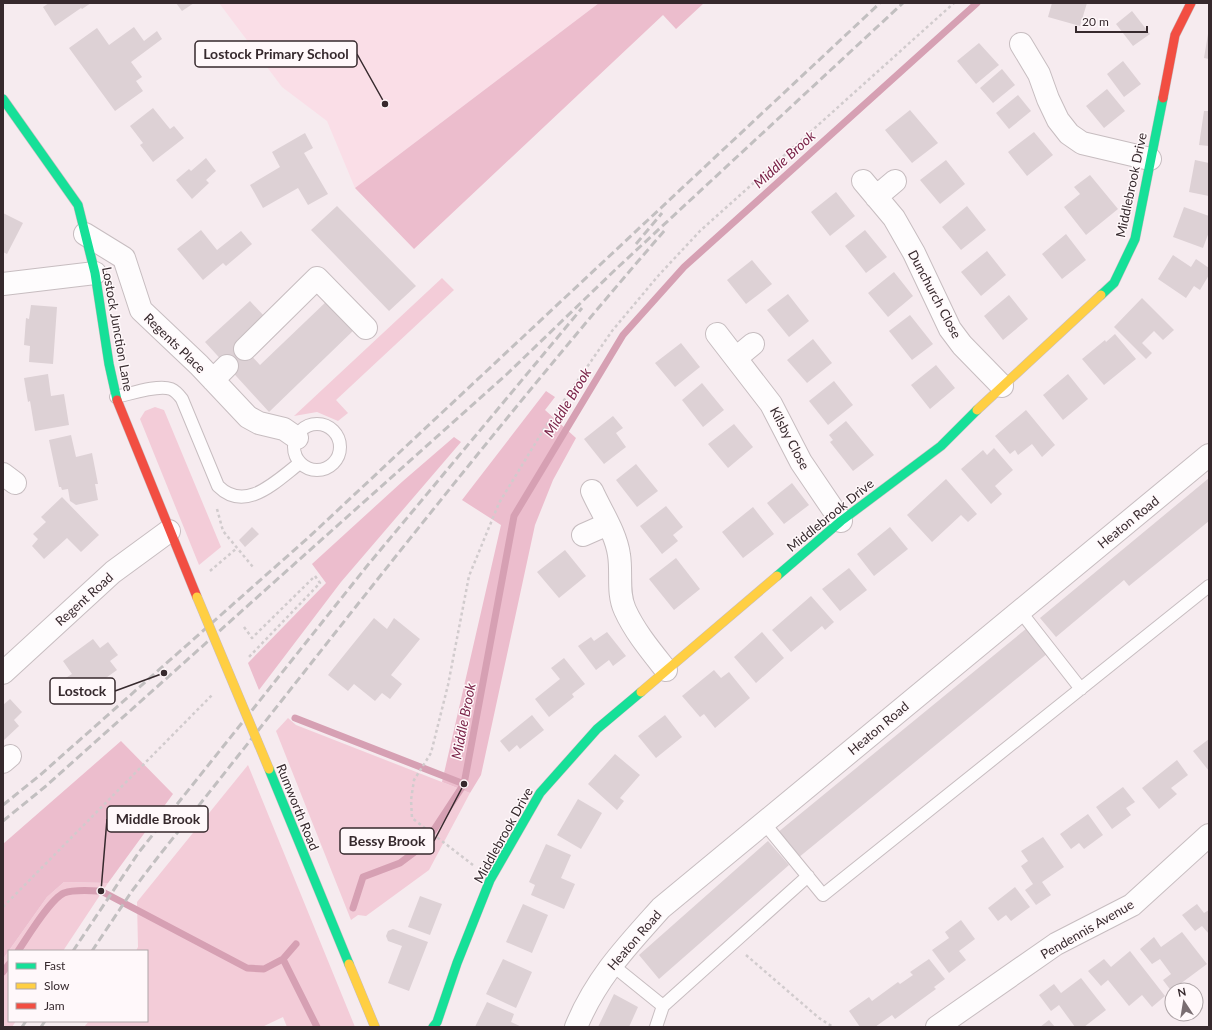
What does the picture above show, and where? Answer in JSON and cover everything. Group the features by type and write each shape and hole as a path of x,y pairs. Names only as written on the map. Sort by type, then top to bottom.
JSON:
{"street":[{"name":"Middlebrook Drive","path":"434,1027 438,1022 457,962 490,880 540,793 597,729 841,521 941,446 1002,386 1114,283 1135,239 1175,35 1191,3"},
{"path":"1021,44 1048,70 1048,99 1058,120 1069,134 1082,143 1150,159"},
{"name":"Lostock Junction Lane","path":"3,99 78,204 95,273 109,364 116,397 168,531 197,597"},
{"name":"Dunchurch Close","path":"895,181 870,189 894,218 914,253 950,329 962,345 1002,386"},
{"name":"Regents Place","path":"85,234 124,258 141,310 220,373 248,417 259,423 284,429 297,438"},
{"path":"245,349 311,272 366,328"},
{"path":"3,284 95,273"},
{"name":"Kilsby Close","path":"717,334 771,404 801,462 841,521"},
{"path":"736,358 753,344"},
{"name":"Heaton Road","path":"576,1027 583,1010 611,964 661,908 1209,455"},
{"path":"592,491 617,544 621,595 624,609 641,638 666,670"},
{"path":"583,535 608,524"},
{"name":"Regent Road","path":"3,673 114,572 168,531"},
{"name":"Rumworth Road","path":"197,597 375,1027"},
{"name":"Pendennis Avenue","path":"936,1027 1056,944 1132,905 1209,835"}],"lane":[{"path":"116,397 160,387 169,388 176,391 182,399 218,486 226,495 249,497 260,492 300,463"},
{"path":"318,425 332,430 340,443 338,458 328,468 313,470 300,463 294,449 297,438 304,429 318,425"},
{"path":"764,823 823,895 1209,586"},
{"path":"1020,610 1081,689"},
{"path":"656,1027 663,1006 808,876"},
{"path":"611,964 663,1006"}],"path":[{"path":"454,851 412,818 411,800 414,780 431,753 448,685 469,576 499,503 544,429 612,331 658,276 700,231 954,3"},
{"path":"218,486 216,504 223,531 253,567"},
{"path":"191,583 209,572 238,548"},
{"path":"230,676 320,583 314,576 252,638 244,627"},
{"path":"3,907 200,707"},
{"path":"733,943 819,1018 833,1027"}],"shaded area":[{"path":"219,3 599,3 355,188 327,121 282,87"},
{"path":"599,3 704,3 676,29 663,15 414,249 355,188"},
{"path":"442,278 454,290 336,400 348,413 338,421 317,412 294,416"},
{"path":"546,391 555,397 545,410 576,438 553,480 535,525 481,775 470,793 442,782 501,525 462,500"},
{"path":"155,407 164,410 221,547 199,565 140,419 145,411"},
{"path":"454,437 461,442 341,582 259,690 248,663 326,583 312,564 403,481"},
{"path":"288,718 296,725 470,793 429,870 366,916 358,915 351,920 276,731"},
{"path":"121,741 173,794 108,883 64,882 47,897 3,959 3,844"},
{"path":"248,765 355,1027 287,1027 283,1017 262,1027 84,1027 88,1022 148,1022 148,950 136,950 138,947 137,902"},
{"path":"64,882 108,883 64,950 9,950 47,897"},
{"path":"8,952 8,1022 15,1022 12,1027 3,1027 3,959"}],"building":[{"path":"49,3 91,3 55,26 43,7"},
{"path":"176,3 194,3 182,11"},
{"path":"1052,3 1087,3 1080,26 1048,17"},
{"path":"1132,11 1150,34 1133,46 1116,24"},
{"path":"134,27 144,41 157,31 162,39 131,62 142,77 136,81 143,91 115,111 69,48 97,28 109,45"},
{"path":"1209,34 1209,59 1204,58"},
{"path":"979,43 999,65 976,84 957,61"},
{"path":"1123,61 1141,84 1124,97 1107,74"},
{"path":"1002,69 1015,85 993,103 980,88"},
{"path":"1107,89 1125,111 1104,128 1086,106"},
{"path":"1018,95 1031,111 1009,129 996,113"},
{"path":"153,108 170,129 174,126 184,138 153,162 140,145 143,143 130,126"},
{"path":"910,110 938,143 912,163 885,130"},
{"path":"1204,111 1209,111 1209,146 1199,145"},
{"path":"1034,132 1053,155 1027,176 1008,152"},
{"path":"305,133 313,148 304,153 328,194 308,205 298,188 263,208 250,185 280,167 272,152"},
{"path":"206,158 216,171 206,180 209,183 192,199 176,180 189,169 191,171"},
{"path":"946,160 965,184 940,204 920,180"},
{"path":"1195,160 1209,163 1209,196 1189,192"},
{"path":"1090,175 1118,209 1086,235 1064,207 1080,194 1074,187"},
{"path":"836,192 855,216 830,236 811,212"},
{"path":"337,206 416,286 389,311 311,230"},
{"path":"967,206 986,230 961,250 942,227"},
{"path":"1184,207 1209,216 1209,232 1203,248 1173,237"},
{"path":"3,213 23,223 7,254 3,252"},
{"path":"201,230 217,250 241,231 252,244 226,266 223,263 203,280 177,249"},
{"path":"865,230 887,257 866,273 845,246"},
{"path":"1066,234 1086,260 1062,279 1042,254"},
{"path":"987,251 1006,275 981,296 961,272"},
{"path":"1173,255 1191,267 1196,259 1209,268 1209,275 1200,290 1194,286 1186,298 1158,279"},
{"path":"752,260 772,284 746,304 727,280"},
{"path":"894,272 913,296 888,317 868,293"},
{"path":"788,294 809,321 789,337 767,310"},
{"path":"1009,295 1028,319 1003,340 984,316"},
{"path":"1142,298 1174,330 1163,340 1154,331 1142,343 1152,353 1146,359 1114,327"},
{"path":"329,299 357,327 269,412 205,342 250,301 265,317 238,341 260,365"},
{"path":"31,305 57,307 53,364 29,362 30,346 24,345 26,318 29,319"},
{"path":"910,315 933,344 912,360 889,331"},
{"path":"1115,334 1136,359 1104,385 1082,359 1105,340 1106,342"},
{"path":"813,339 832,363 807,383 787,360"},
{"path":"681,343 700,367 675,387 655,363"},
{"path":"936,365 955,388 930,409 911,385"},
{"path":"48,374 51,396 64,394 69,425 35,431 30,401 28,402 24,378"},
{"path":"1068,374 1088,399 1063,420 1043,395"},
{"path":"834,381 853,405 828,425 809,401"},
{"path":"702,383 724,410 703,427 682,400"},
{"path":"1026,410 1055,445 1042,457 1032,444 1018,455 1015,450 1010,454 995,436"},
{"path":"613,416 623,428 616,433 626,447 604,464 584,439"},
{"path":"846,421 874,455 853,471 830,442 833,440 829,435"},
{"path":"734,424 753,447 728,468 708,444"},
{"path":"71,435 76,457 92,453 98,484 95,484 98,500 76,505 70,501 68,489 62,490 61,487 59,487 49,440"},
{"path":"994,448 1013,470 995,486 1002,494 991,504 961,469 983,450 987,455"},
{"path":"636,464 658,491 637,507 616,480"},
{"path":"1209,478 1209,521 1129,586 1124,580 1056,637 1040,618"},
{"path":"946,479 977,514 968,522 961,515 932,542 907,515"},
{"path":"792,483 809,505 784,524 767,503"},
{"path":"62,497 99,535 81,552 67,538 44,559 32,546 38,539 33,534 46,522 41,517"},
{"path":"666,506 683,527 673,535 678,541 662,554 640,526"},
{"path":"753,507 774,534 743,558 722,532"},
{"path":"252,527 259,534 245,547 239,540"},
{"path":"890,527 908,549 874,576 857,554"},
{"path":"565,550 586,576 559,598 537,572"},
{"path":"676,558 700,589 674,610 649,579"},
{"path":"849,568 867,590 840,611 822,589"},
{"path":"811,596 834,622 825,630 822,626 791,652 772,630"},
{"path":"374,618 387,629 394,618 420,639 391,675 402,684 390,699 382,693 375,701 354,684 348,691 328,675"},
{"path":"1027,628 1048,653 798,858 777,833"},
{"path":"607,632 626,656 613,666 609,660 596,670 578,646 591,637 594,641"},
{"path":"762,632 784,658 756,683 734,657"},
{"path":"93,639 100,648 108,642 118,655 110,661 117,670 78,698 64,679 72,674 63,661"},
{"path":"564,658 585,684 572,694 574,697 549,717 535,699 560,679 551,668"},
{"path":"714,670 721,678 729,672 750,698 715,728 704,714 700,717 682,696"},
{"path":"10,699 22,712 14,720 19,726 3,741 3,705"},
{"path":"532,715 544,730 520,749 517,745 509,752 500,741"},
{"path":"665,715 682,737 656,758 638,736"},
{"path":"1209,739 1209,771 1193,751"},
{"path":"615,754 640,775 620,798 624,801 617,810 588,784"},
{"path":"1177,760 1188,775 1171,788 1177,794 1159,809 1142,788"},
{"path":"1123,787 1135,802 1126,808 1131,815 1112,829 1096,807"},
{"path":"578,799 602,813 581,849 557,835"},
{"path":"1088,814 1103,835 1084,849 1079,843 1071,849 1060,834"},
{"path":"1043,837 1064,867 1042,882 1051,895 1036,905 1025,890 1033,884 1021,866 1028,861 1021,851"},
{"path":"768,841 789,865 659,979 639,955"},
{"path":"546,844 571,855 561,878 575,884 564,909 531,895 535,885 529,882"},
{"path":"1015,887 1030,907 1011,921 1006,915 998,921 988,908"},
{"path":"420,896 442,904 430,935 408,927"},
{"path":"523,904 548,915 532,953 506,942"},
{"path":"1197,904 1204,913 1209,910 1209,934 1202,926 1195,931 1182,915"},
{"path":"961,920 975,939 959,951 966,960 949,973 932,950 949,938 945,932"},
{"path":"393,929 428,942 409,991 388,983 402,946 388,941 386,936 388,931"},
{"path":"1182,932 1207,964 1183,982 1164,982 1163,980 1171,974 1160,959 1152,964 1140,949 1154,937 1161,947"},
{"path":"1130,951 1164,995 1164,997 1152,1007 1142,995 1129,1006 1108,980 1101,986 1088,971 1104,959 1111,967"},
{"path":"503,959 532,972 516,1008 486,994"},
{"path":"929,959 945,979 934,987 936,989 895,1019 892,1015 875,1027 860,1027 849,1011 869,997 872,1001 898,982 900,984 913,975 910,972"},
{"path":"1081,978 1106,1010 1084,1027 1075,1027 1059,1005 1051,1011 1039,995 1054,984 1061,993"},
{"path":"614,994 638,1007 629,1027 598,1027"},
{"path":"487,1002 514,1014 511,1022 522,1027 475,1027"},
{"path":"1049,1020 1055,1027 1040,1027"}],"waterway":[{"name":"Middle Brook","path":"353,908 363,877 400,863 424,845 464,784 514,516 623,335 684,267 977,3"},
{"path":"295,718 464,784"},
{"name":"Middle Brook","path":"19,950 39,919 52,903 64,893 77,891 101,891 247,968 264,969 283,959 296,944"},
{"path":"283,959 317,1027"},
{"name":"Middle Brook","path":"3,972 8,965"}],"railway":[{"path":"3,805 39,776 309,537 880,3"},
{"path":"3,821 46,786 507,374 616,269 903,3"},
{"path":"636,244 662,213"},
{"path":"93,950 132,891 158,857 408,541 535,384 665,230"},
{"path":"74,950 139,852 367,566 582,308"},
{"path":"22,1027 25,1022"},
{"path":"41,1027 44,1022"}],"traffic: fast":[{"path":"1101,295 1114,283 1135,239 1163,98"},
{"path":"3,99 78,205 95,273 109,364 117,400"},
{"path":"777,576 841,521 941,446 977,410"},
{"path":"433,1027 437,1022 457,963 490,880 540,793 597,729 641,692"},
{"path":"269,769 349,964"}],"traffic: slow":[{"path":"977,410 1101,295"},
{"path":"641,692 777,576"},
{"path":"197,597 269,769"},
{"path":"349,964 375,1027"}],"traffic: jam":[{"path":"1163,98 1175,35 1191,3"},
{"path":"117,400 197,597"}],"place":[{"name":"Lostock Primary School","path":"385,104"},
{"name":"Lostock","path":"164,673"},
{"name":"Bessy Brook","path":"464,784"},
{"name":"Middle Brook","path":"101,891"}]}
